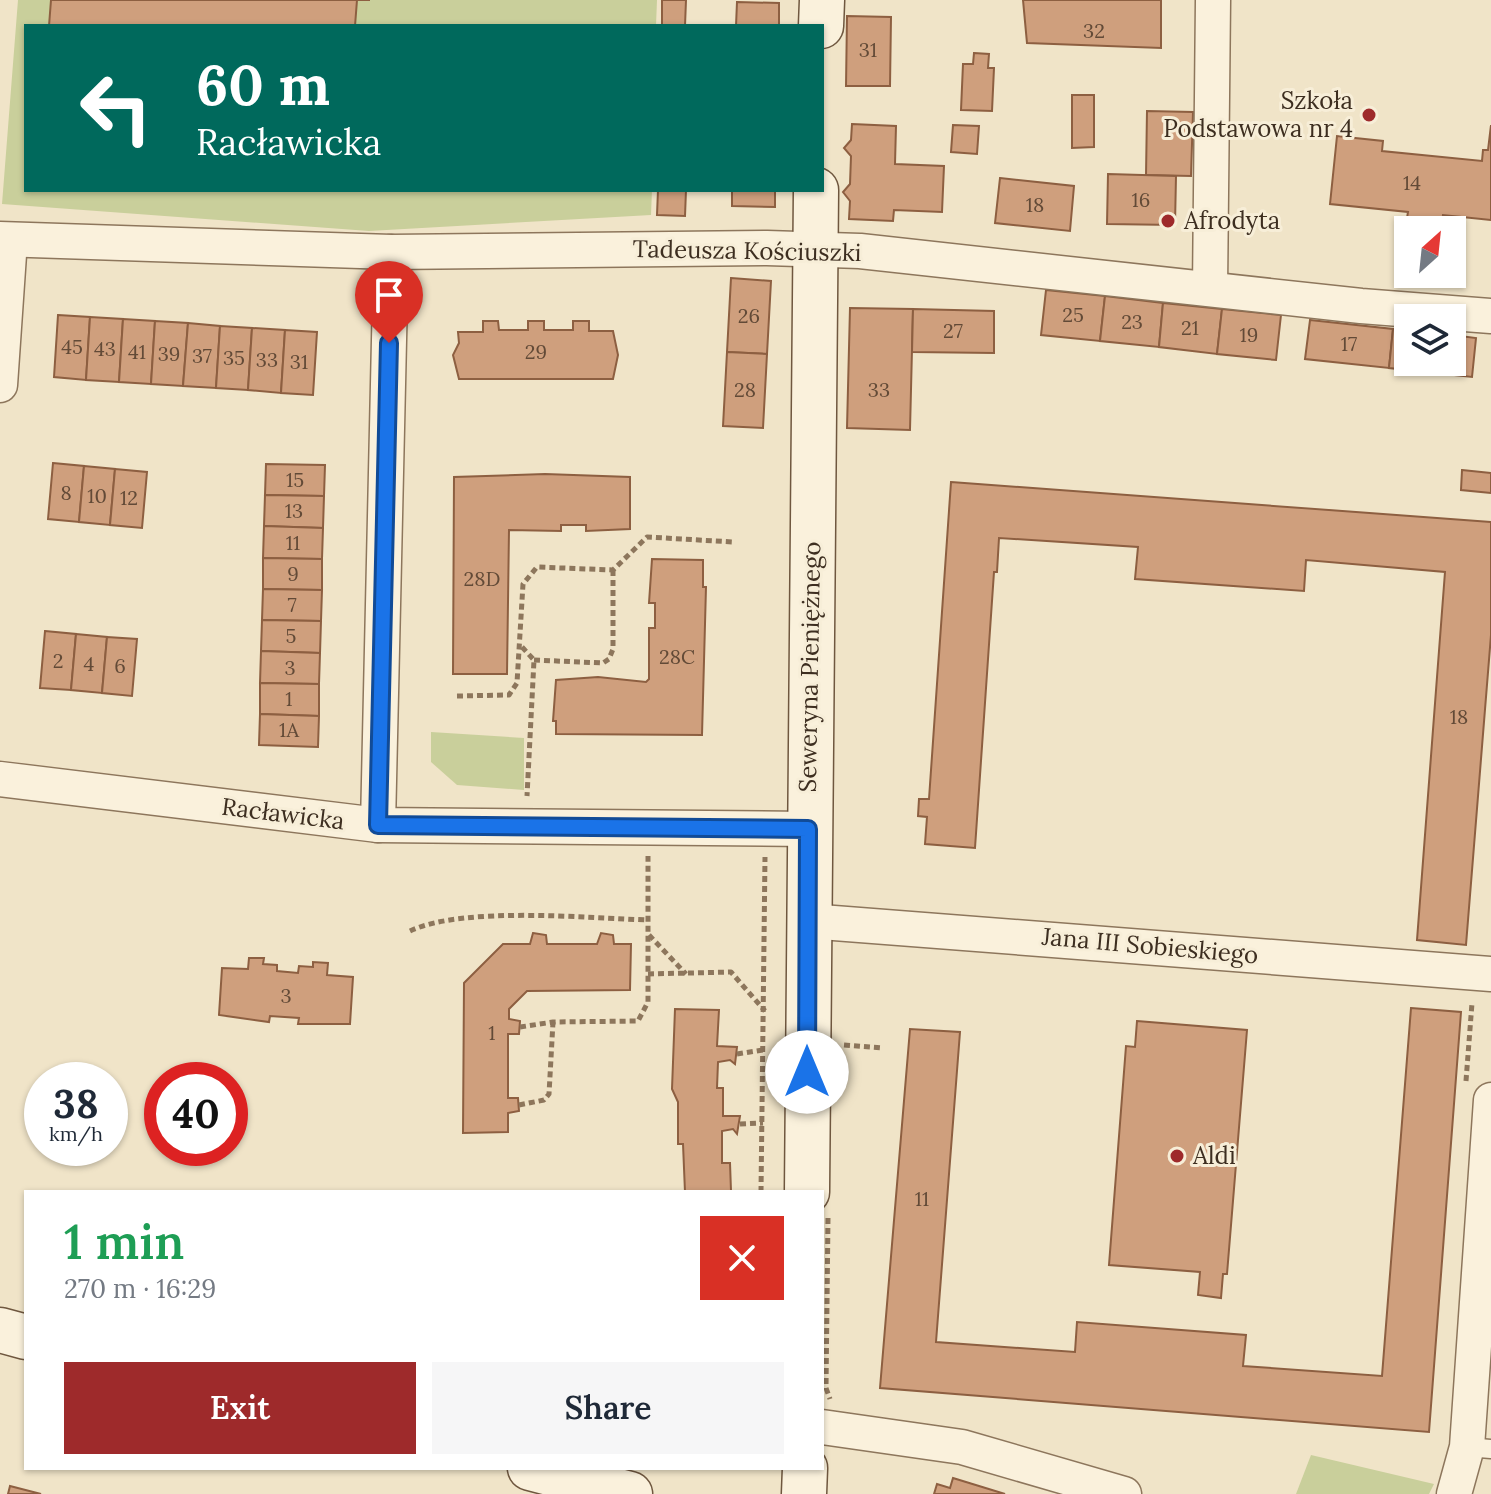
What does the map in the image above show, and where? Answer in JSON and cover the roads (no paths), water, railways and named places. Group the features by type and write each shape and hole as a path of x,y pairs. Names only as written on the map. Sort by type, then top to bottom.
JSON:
{"street":[{"path":"821,24 822,0"},
{"path":"1210,289 1213,0"},
{"name":"Seweryna Pieniężnego","path":"816,192 808,921 818,1190"},
{"path":"0,385 5,240"},
{"name":"Tadeusza Kościuszki","path":"5,240 391,252 860,251 1491,316"},
{"path":"378,825 391,252"},
{"name":"Racławicka","path":"0,779 378,825 808,829"},
{"name":"Jana III Sobieskiego","path":"808,921 1482,986"},
{"path":"1454,1494 1479,1448 1478,1097"},
{"path":"0,1330 24,1336"},
{"path":"831,1417 962,1447 1124,1494"},
{"path":"538,1470 630,1494"},
{"path":"804,1494 805,1470"}],"place":[{"name":"Szkoła Podstawowa nr 4","path":"1369,115"},
{"name":"Afrodyta","path":"1168,221"},
{"name":"Aldi","path":"1177,1156"}]}
